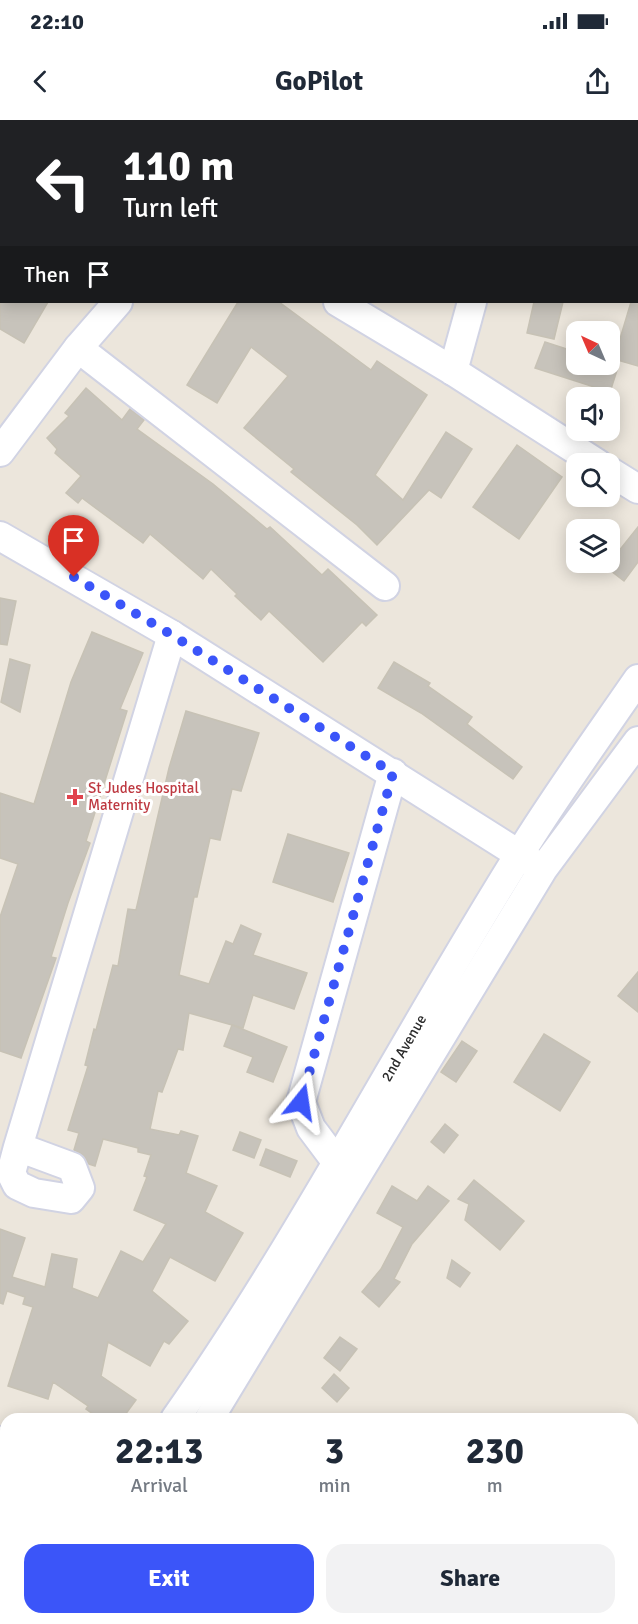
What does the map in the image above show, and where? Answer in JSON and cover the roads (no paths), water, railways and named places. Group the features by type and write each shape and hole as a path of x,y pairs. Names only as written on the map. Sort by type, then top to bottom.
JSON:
{"street":[{"path":"0,452 78,348 117,303"},
{"path":"340,303 453,371 581,453"},
{"path":"453,371 472,303"},
{"path":"78,348 385,586"},
{"path":"620,478 638,489"},
{"path":"0,536 172,635 543,869"},
{"path":"18,1147 172,635"},
{"name":"2nd Avenue","path":"179,1413 222,1352 338,1164 519,854 638,678"},
{"name":"2nd Avenue","path":"213,1413 543,869 638,741"},
{"path":"338,1164 311,1128 301,1102 393,773"}],"place":[{"name":"St Judes Hospital Maternity","path":"75,797"}]}
